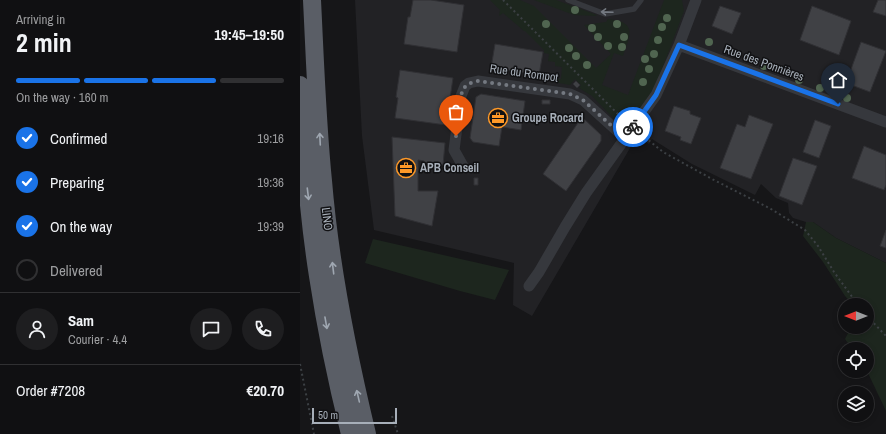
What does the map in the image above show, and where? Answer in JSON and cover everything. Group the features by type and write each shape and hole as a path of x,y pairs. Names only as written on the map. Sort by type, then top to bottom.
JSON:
{"highway":[{"name":"LINO","path":"312,0 323,182 335,280 353,374 367,434"},
{"name":"LINO","path":"300,85 306,175 318,275 335,372 350,434"}],"street":[{"path":"528,286 539,272 586,193 656,95 679,45 696,0"},
{"name":"Rue des Ponnières","path":"679,45 886,122"},
{"name":"Rue du Rompot","path":"463,166 454,150 461,96 465,86 469,83 478,81 570,94 583,100 625,138"}],"lane":[{"path":"568,0 605,14 634,9 641,0"}],"path":[{"path":"504,0 628,125 663,152 771,209 805,230 818,246 834,272 853,298"},
{"path":"874,323 886,336"},
{"path":"300,364 314,434"},
{"path":"392,416 398,434"}],"shaded area":[{"path":"355,0 886,0 886,263 836,238 813,222 806,222 793,218 789,213 788,203 776,198 761,184 755,195 692,164 652,139 649,144 637,136 532,316 513,305 514,263 374,230 362,136"},
{"path":"490,0 520,0 534,6 596,68 611,54 584,25 606,22 608,19 624,23 628,26 628,42 623,56 614,53 602,85 628,95 664,0 682,0 684,11 656,85 641,108 629,116 614,119 592,96 579,88 581,85 575,79 570,85 554,82 554,79 561,79 562,67 555,66 555,62 548,61 549,54 544,53 544,50 525,31 503,13 499,16 500,10"},
{"path":"534,0 556,0 597,15 574,15"},
{"path":"806,222 813,222 836,238 886,263 886,411 870,378 874,378 874,342 847,342 845,339 848,334 874,334 874,298 847,298 823,262 803,236"},
{"path":"373,239 509,270 495,300 365,263"}],"building":[{"path":"413,0 431,0 464,5 457,52 404,44 408,17 410,17"},
{"path":"878,0 886,0 886,16 873,12"},
{"path":"720,6 741,13 732,34 712,26"},
{"path":"812,6 851,21 839,55 800,40"},
{"path":"861,42 886,51 870,92 846,83"},
{"path":"495,44 543,52 539,75 491,68"},
{"path":"400,70 453,78 446,125 395,118"},
{"path":"576,81 580,85 577,88 573,84"},
{"path":"481,94 525,101 521,130 502,127 499,146 473,142 470,138 476,97"},
{"path":"542,100 550,100 550,104 542,104"},
{"path":"674,106 690,111 690,114 701,118 691,144 680,140 681,137 665,131"},
{"path":"749,115 773,124 751,179 720,168 737,124 745,127"},
{"path":"582,117 601,135 601,141 566,191 543,174"},
{"path":"815,120 831,126 819,158 803,152"},
{"path":"392,137 445,143 443,165 423,163 424,161 418,160 418,191 438,191 432,226 395,216"},
{"path":"864,146 886,155 886,185 884,190 852,178"},
{"path":"793,158 817,166 802,205 779,196"},
{"path":"474,178 478,178 478,185 474,185"},
{"path":"886,230 886,248 880,246"}],"way so far":[{"path":"456,136 462,91 469,83 478,81 563,92 577,96 625,138 633,127"}],"place":[{"name":"Groupe Rocard","path":"498,118"},
{"name":"APB Conseil","path":"406,168"}],"route":[{"path":"633,127 656,95 679,45 838,104"}]}
